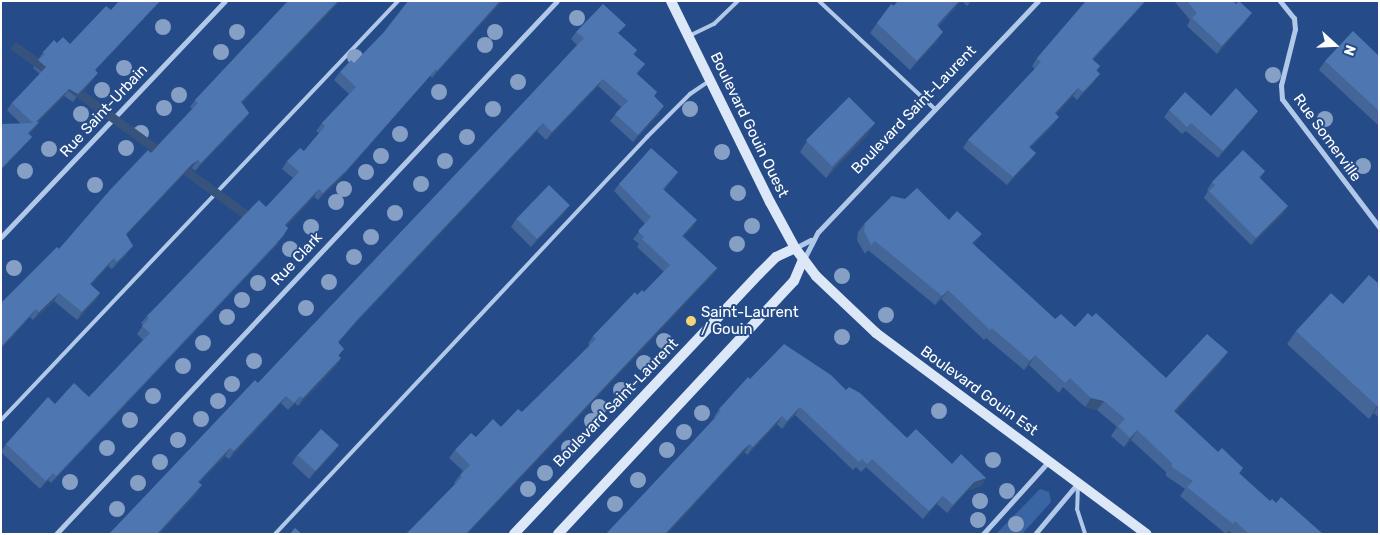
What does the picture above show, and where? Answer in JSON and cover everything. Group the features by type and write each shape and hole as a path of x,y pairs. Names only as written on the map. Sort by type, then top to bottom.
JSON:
{"street":[{"name":"Rue Saint-Urbain","path":"1,237 225,1"},
{"name":"Rue Clark","path":"56,534 557,1"},
{"name":"Boulevard Gouin Ouest","path":"671,1 795,248 804,260"},
{"name":"Boulevard Saint-Laurent","path":"558,534 794,282 812,240 1038,1"},
{"name":"Rue Somerville","path":"1280,1 1294,18 1295,29 1281,85 1282,99 1379,227"},
{"name":"Boulevard Saint-Laurent","path":"514,534 776,257 812,240"},
{"name":"Boulevard Gouin Est","path":"804,260 822,283 865,324 1147,534"},
{"path":"983,534 1049,461"},
{"path":"1035,534 1078,483"}],"lane":[{"path":"1,420 398,1"},
{"path":"689,36 714,24 738,1"},
{"path":"818,1 935,109"},
{"path":"275,534 644,141 690,94 710,80"},
{"path":"1078,483 1077,509 1085,534"}],"shaded area":[{"path":"1040,489 1049,492 1051,502 1022,534 996,534"}],"building":[{"path":"119,1 160,1 95,70 98,73 78,94 69,89 36,122 39,122 28,133 32,137 1,169 1,124 33,123 12,103 46,67 38,60 45,54 43,52 54,40 57,43 63,37 70,44 106,6 111,10"},
{"path":"288,1 338,1 241,102 249,113 201,163 198,160 192,164 126,234 133,246 117,262 114,258 90,284 100,293 82,312 59,293 39,312 36,309 1,347 1,303 57,247 59,249 110,190 148,150 151,153 198,103 195,100"},
{"path":"408,1 500,1 437,71 436,69 346,171 323,193 319,189 285,225 288,228 283,236 56,476 53,473 46,481 6,444 48,397 55,404 74,383 89,397 150,333 142,326 149,318 147,316 259,200 266,207 299,172 287,161 300,148 304,151 325,126 322,123 356,87 340,72 351,60 354,63 384,32"},
{"path":"898,1 959,1 937,25 943,32 917,61 877,23 891,4 894,6"},
{"path":"1086,1 1145,1 1092,59 1100,66 1096,70 1100,74 1083,92 1078,88 1055,113 1059,117 1029,147 1036,153 1013,177 968,140 1041,62 1037,58"},
{"path":"1187,1 1233,1 1236,4 1239,1 1252,13 1222,46 1192,18 1197,13"},
{"path":"603,4 626,25 618,33 637,50 633,54 645,64 636,73 657,92 654,96 664,106 638,135 615,114 628,101 603,79 552,132 543,123 357,320 338,342 344,349 338,356 341,358 303,398 300,396 294,403 286,396 234,451 230,448 198,482 202,485 157,534 109,534 255,380 258,383 584,38 576,32"},
{"path":"1353,31 1379,56 1379,111 1325,61"},
{"path":"1236,88 1258,111 1223,151 1191,123 1187,127 1169,110 1185,92 1211,116"},
{"path":"849,97 875,123 832,166 806,140"},
{"path":"651,148 678,172 663,189 697,220 682,236 717,268 466,534 406,534 462,477 460,475 470,465 455,450 471,433 476,437 493,419 501,427 518,409 522,412 596,339 593,336 635,292 637,295 642,290 644,292 670,265 642,239 644,237 638,231 651,217 619,184"},
{"path":"1243,150 1265,171 1259,177 1288,206 1256,238 1209,191 1215,185 1212,182"},
{"path":"549,185 570,205 537,239 516,219"},
{"path":"917,188 949,220 957,211 982,234 972,243 1055,319 1061,314 1075,327 1088,313 1092,317 1096,313 1166,378 1207,334 1228,352 1174,411 1218,452 1222,448 1243,468 1239,473 1270,501 1272,499 1276,503 1281,497 1323,534 1249,534 1235,521 1233,524 1187,487 1193,481 1172,467 1172,463 1137,430 1130,438 1118,426 1125,419 1104,401 1091,398 1070,378 1065,383 1035,355 1030,361 992,328 990,330 948,290 942,296 875,241 871,245 864,231 865,223 892,196 905,199"},
{"path":"1369,275 1379,284 1379,405 1377,406 1296,331 1331,293 1343,304"},
{"path":"784,344 831,375 846,390 849,387 860,393 907,438 916,429 952,464 961,454 986,478 974,482 953,505 943,496 929,511 872,459 867,464 862,459 859,462 800,407 787,421 782,416 753,447 750,444 744,449 665,534 606,534 714,419 721,410 719,409 748,377 750,379"},
{"path":"321,429 339,445 315,471 298,455"},
{"path":"295,528 302,534 290,534"}],"place":[{"name":"Saint-Laurent / Gouin","path":"691,321"}]}
